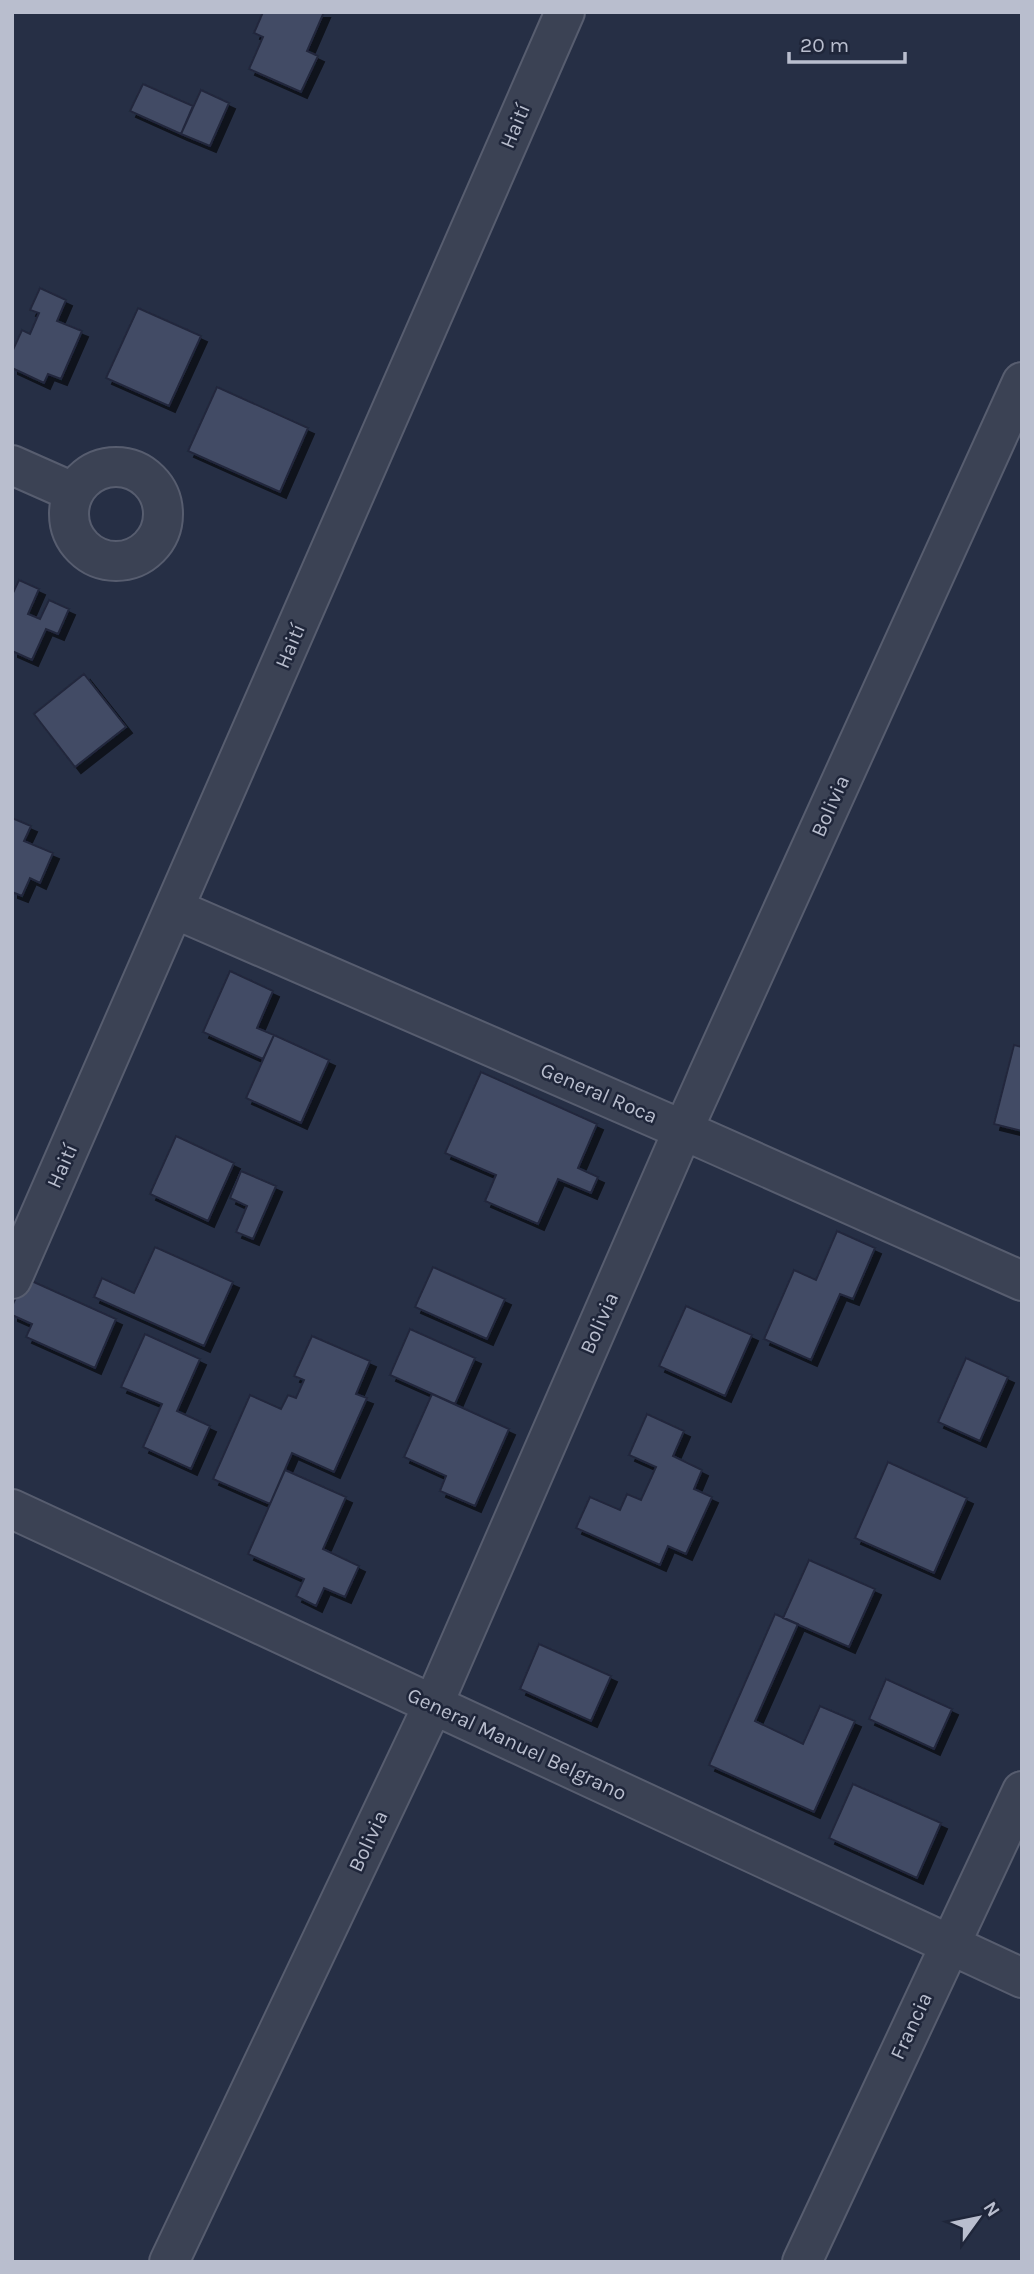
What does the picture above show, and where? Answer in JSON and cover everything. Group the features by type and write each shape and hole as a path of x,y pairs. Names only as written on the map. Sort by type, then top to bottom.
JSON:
{"street":[{"name":"Haití","path":"12,1279 565,12"},
{"name":"Bolivia","path":"169,2262 433,1705 683,1130 1022,382"},
{"path":"12,465 73,492"},
{"name":"General Roca","path":"175,909 683,1130 1022,1282"},
{"name":"General Manuel Belgrano","path":"12,1509 1022,1978"},
{"name":"Francia","path":"802,2262 1022,1791"}],"building":[{"path":"263,12 324,12 307,51 318,56 301,92 249,69 263,37 254,33"},
{"path":"143,84 193,106 181,134 130,111"},
{"path":"201,90 229,103 210,146 181,134"},
{"path":"40,288 66,300 57,321 82,331 61,379 48,374 44,383 12,368 12,352 22,330 30,334 39,313 30,310"},
{"path":"138,308 201,336 169,406 106,378"},
{"path":"217,387 308,428 280,492 188,451"},
{"path":"19,580 39,589 28,614 40,619 49,600 69,609 58,634 46,629 32,660 12,651 12,595"},
{"path":"84,674 126,727 75,767 34,714"},
{"path":"12,818 31,826 24,841 53,853 40,883 30,878 22,896 12,892"},
{"path":"230,971 273,991 257,1028 274,1035 263,1059 203,1032"},
{"path":"274,1035 329,1060 301,1123 246,1098"},
{"path":"1014,1045 1022,1047 1022,1131 994,1124"},
{"path":"481,1072 597,1124 578,1168 598,1177 591,1193 558,1179 538,1224 485,1201 496,1175 445,1153"},
{"path":"176,1136 234,1163 208,1221 150,1194"},
{"path":"241,1171 276,1186 253,1239 236,1232 247,1206 230,1198"},
{"path":"837,1231 875,1248 853,1299 840,1294 811,1360 764,1339 794,1270 816,1280"},
{"path":"155,1247 233,1282 204,1346 94,1297 102,1278 134,1293"},
{"path":"433,1267 505,1299 487,1339 415,1307"},
{"path":"25,1278 116,1319 95,1368 26,1337 32,1324 12,1315 12,1306"},
{"path":"686,1306 752,1335 725,1396 659,1366"},
{"path":"410,1329 475,1358 455,1404 390,1375"},
{"path":"145,1334 200,1359 177,1411 210,1426 191,1469 143,1447 162,1404 121,1387"},
{"path":"312,1336 370,1361 356,1394 367,1398 334,1472 292,1453 270,1504 213,1479 250,1395 281,1409 288,1395 296,1398 304,1380 294,1376"},
{"path":"966,1358 1008,1377 980,1441 938,1422"},
{"path":"432,1394 509,1429 475,1506 440,1491 446,1476 404,1457"},
{"path":"647,1414 684,1431 673,1456 702,1470 694,1489 712,1497 686,1554 668,1546 660,1565 576,1528 590,1497 620,1510 627,1494 641,1500 656,1467 629,1455"},
{"path":"888,1462 967,1498 934,1573 855,1538"},
{"path":"285,1470 346,1497 323,1549 359,1566 345,1597 324,1588 316,1606 296,1596 304,1579 248,1554"},
{"path":"809,1560 875,1589 849,1647 783,1618"},
{"path":"775,1614 798,1624 755,1721 803,1744 820,1706 855,1721 814,1812 709,1765"},
{"path":"539,1644 611,1676 591,1721 520,1689"},
{"path":"886,1679 952,1709 934,1749 869,1719"},
{"path":"853,1784 941,1823 917,1878 829,1838"}]}
